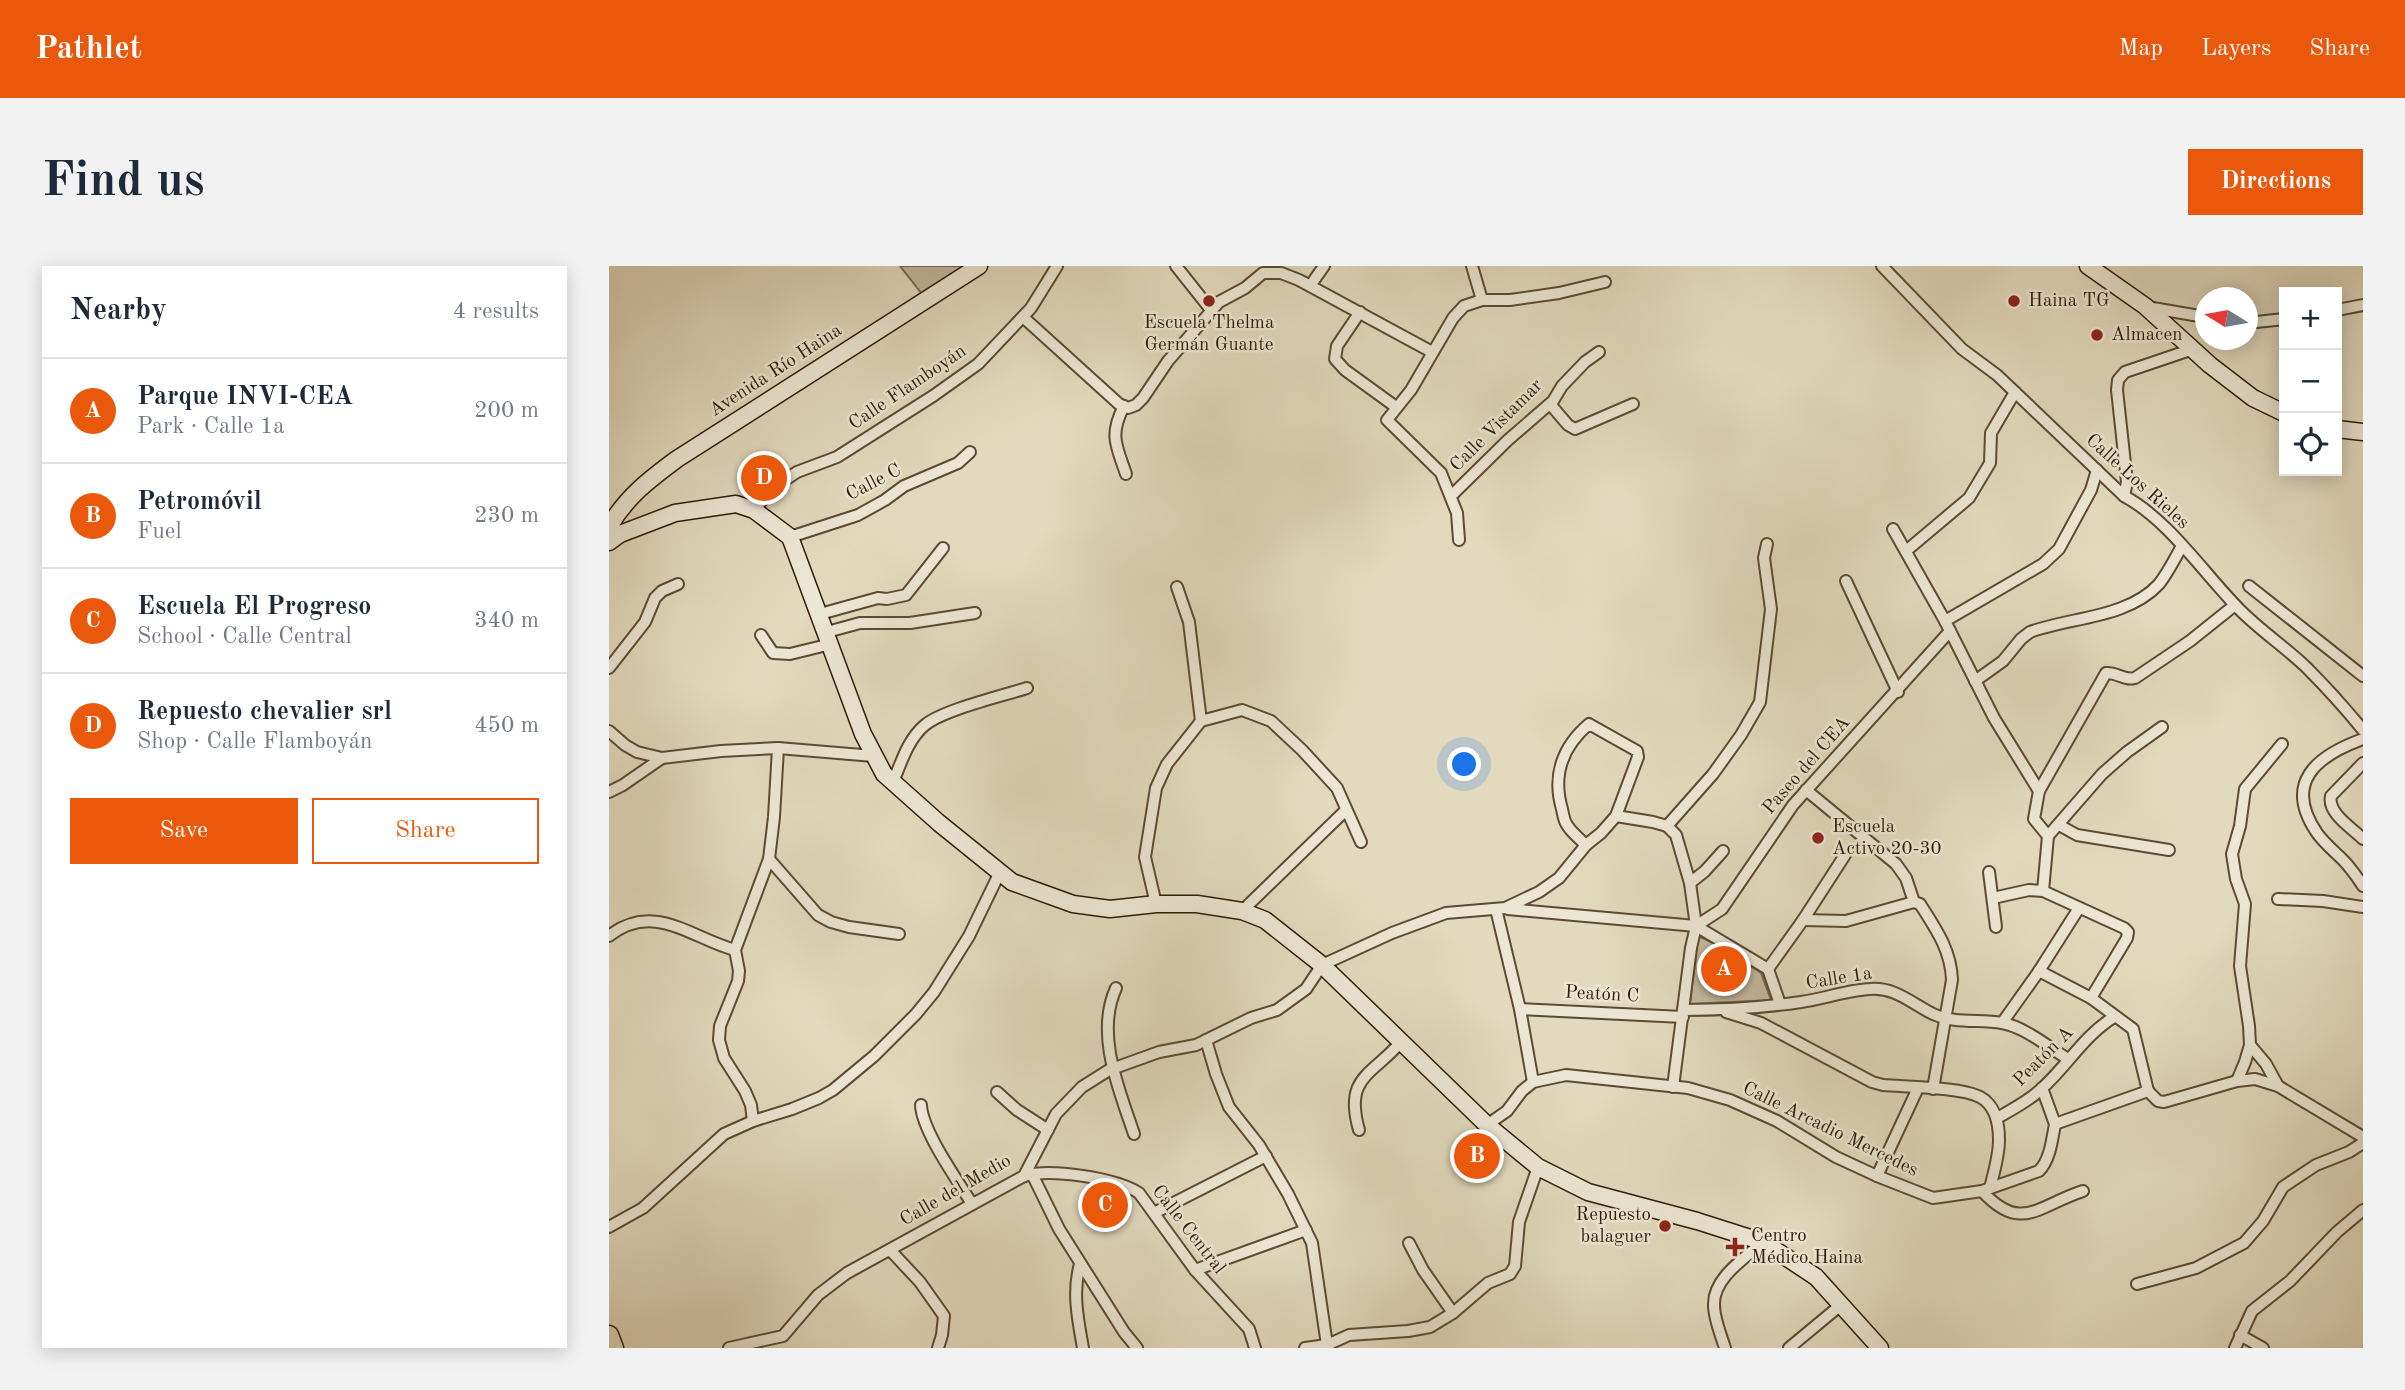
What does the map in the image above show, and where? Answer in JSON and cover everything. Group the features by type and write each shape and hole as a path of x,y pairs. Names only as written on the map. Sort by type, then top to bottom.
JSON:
{"main road":[{"name":"Avenida Río Haina","path":"609,527 639,487 677,459 979,266"},
{"path":"2088,266 2145,306 2253,398 2282,413"},
{"path":"2342,430 2363,432"},
{"path":"609,542 620,534 675,513 736,504 754,510 790,537 863,734 884,774 1012,882 1073,904 1110,909 1156,904 1197,904 1243,911 1265,919 1321,965 1487,1125 1538,1167 1588,1192 1763,1242 1816,1277 1880,1348"},
{"path":"609,1335 614,1348"}],"street":[{"name":"Calle Flamboyán","path":"754,510 773,488 797,472 837,457 978,364 1023,317 1057,266"},
{"path":"1176,266 1212,310"},
{"path":"1310,286 1324,266"},
{"path":"1472,266 1482,300"},
{"name":"Calle Los Rieles","path":"1882,266 1962,349 1997,375 2124,496 2140,505 2182,546 2235,605 2305,666 2363,730"},
{"path":"1023,317 1121,405 1128,408 1143,398 1168,361 1219,302 1245,288 1263,273 1281,273 1310,286 1432,352"},
{"path":"1459,540 1457,513 1441,473 1387,420 1411,390 1453,318 1464,306 1482,300 1537,297 1605,282"},
{"path":"2342,309 2363,305"},
{"path":"2145,306 2195,315"},
{"path":"1360,312 1337,346 1335,359 1345,370 1396,407"},
{"path":"2258,322 2279,319"},
{"path":"2124,496 2127,482 2117,380 2125,372 2193,349"},
{"name":"Calle Vistamar","path":"1451,496 1508,440 1550,404 1562,386 1585,362 1599,352"},
{"path":"1906,551 1969,498 1990,463 1991,433 2015,392"},
{"path":"1550,404 1568,425 1575,429 1633,404"},
{"path":"1121,405 1114,430 1126,474"},
{"name":"Calle C","path":"790,537 858,515 904,486 958,463 970,453"},
{"name":"Paseo del CEA","path":"1696,926 1722,909 1793,805 1898,692 1948,626 2043,565 2059,549 2091,490 2097,470"},
{"path":"1893,529 1948,626 1994,718 2039,791"},
{"path":"1667,826 1713,774 1761,702 1770,609 1764,558 1767,544"},
{"path":"1975,681 2003,661 2030,632 2109,612 2137,600 2161,582 2182,546"},
{"path":"820,614 878,598 906,595 943,548"},
{"path":"1846,581 1898,692"},
{"path":"609,668 645,622 655,598 662,591 678,584"},
{"path":"2249,586 2363,676"},
{"path":"1177,587 1189,622 1201,722"},
{"path":"2048,836 2034,819 2039,791 2106,673 2112,672 2130,680 2135,678 2190,641 2235,605"},
{"path":"761,635 773,653 790,654 860,623 911,623 975,613"},
{"path":"893,782 908,748 926,725 1027,688"},
{"path":"1156,904 1145,858 1156,788 1167,764 1201,722 1242,710 1271,721 1337,788 1361,842"},
{"path":"1500,909 1539,892 1559,878 1586,845 1616,816 1637,751 1589,724 1578,733 1561,760 1557,777 1559,800 1566,825 1586,845"},
{"path":"2043,891 2048,836 2102,774 2162,727"},
{"path":"609,731 631,749 661,758 778,748 874,756"},
{"path":"2363,739 2342,747 2315,764 2306,777 2303,804 2317,834 2346,863 2363,886"},
{"path":"2237,1081 2250,1045 2240,966 2245,904 2236,879 2232,854 2240,827 2245,789 2282,744"},
{"path":"753,1121 751,1105 724,1058 719,1040 720,1026 738,981 735,950 769,859 778,748"},
{"path":"609,792 661,758"},
{"path":"2363,763 2331,796 2329,803 2332,810 2363,839"},
{"path":"1806,790 1896,864 1906,878 1914,902"},
{"path":"1243,911 1346,810"},
{"path":"1616,816 1667,826 1676,835 1690,883 1696,926 1673,1087"},
{"path":"2059,825 2077,835 2169,850"},
{"path":"1690,883 1723,851"},
{"path":"1768,969 1845,855"},
{"path":"769,859 818,915 849,927 899,934"},
{"path":"609,1227 643,1208 724,1135 833,1090 874,1056 934,992 954,962 1000,872"},
{"path":"1989,872 1996,927"},
{"path":"1993,898 2029,890 2043,891 2128,932 2091,998"},
{"path":"2278,899 2323,901 2363,907"},
{"path":"1803,920 1846,921 1914,902 1920,904 1946,945 1952,965 1952,980 1933,1090"},
{"path":"2002,1023 2079,908"},
{"path":"1487,1125 1507,1111 1522,1091 1533,1082 1500,909"},
{"path":"1321,965 1392,933 1447,913 1500,909 1696,926 1768,969 1780,1004"},
{"path":"609,936 617,929 630,925 659,922 674,925 735,950"},
{"name":"Calle del Medio","path":"729,1348 783,1336 818,1295 847,1273 1028,1175 1056,1114 1082,1087 1114,1068 1159,1052 1196,1045 1251,1018 1277,1010 1306,989 1321,965"},
{"path":"2039,971 2091,998 2133,1029 2148,1091 2158,1101 2164,1102 2237,1081 2255,1079 2278,1086 2361,1135 2349,1152 2316,1165 2283,1187 2263,1221 2244,1243 2196,1268 2137,1284"},
{"path":"1115,988 1106,1030 1114,1068 1134,1134"},
{"name":"Calle 1a","path":"1683,1014 1802,1002 1868,989 1883,989 1901,995 1934,1015 2015,1027 2068,1059"},
{"name":"Peatón C","path":"1520,1009 1683,1014"},
{"path":"1720,1010 1761,1023 1872,1082 1965,1093 1979,1096 1989,1103 1997,1118 1999,1138 1986,1189 1994,1204 2011,1214 2035,1213 2064,1197 2083,1191"},
{"name":"Peatón A","path":"1997,1118 2042,1088 2102,1024 2114,1017"},
{"path":"1206,1040 1230,1107 1266,1156 1312,1243 1327,1345"},
{"path":"1359,1130 1354,1112 1357,1088 1362,1079 1401,1042"},
{"path":"2250,1045 2266,1064 2278,1086"},
{"name":"Calle Arcadio Mercedes","path":"1533,1082 1566,1075 1688,1088 1730,1100 1777,1121 1836,1157 1933,1198 1986,1189 2039,1171 2045,1165 2055,1124"},
{"path":"1877,1176 1918,1088"},
{"path":"2042,1088 2055,1124 2148,1091"},
{"path":"997,1092 1017,1110 1048,1130"},
{"path":"921,1105 930,1132 972,1204"},
{"path":"1154,1213 1266,1156"},
{"path":"1311,1348 1327,1345 1349,1335 1430,1327 1453,1313 1487,1283 1510,1274 1515,1266 1519,1222 1538,1167"},
{"name":"Calle Central","path":"1028,1175 1051,1174 1098,1180 1131,1188 1145,1198 1195,1270 1249,1329 1255,1348"},
{"path":"1028,1175 1080,1264 1137,1348"},
{"path":"2235,1348 2252,1311 2290,1281 2337,1232 2363,1210"},
{"path":"1195,1270 1306,1230"},
{"path":"1725,1348 1714,1305 1717,1289 1728,1273 1763,1242"},
{"path":"1409,1243 1423,1270 1453,1313"},
{"path":"890,1250 920,1282 944,1316 938,1348"},
{"path":"1080,1264 1076,1277 1076,1298 1083,1348"},
{"path":"1789,1348 1842,1304"},
{"path":"2240,1335 2263,1348"}],"shaded area":[{"path":"900,266 964,266 922,294"},
{"path":"1698,936 1720,946 1761,973 1771,1000 1690,1004"}],"place":[{"name":"Escuela Thelma Germán Guante","path":"1209,301"},
{"name":"Haina TG","path":"2014,301"},
{"name":"Almacen","path":"2097,335"},
{"name":"Repuesto chevalier srl","path":"764,478"},
{"name":"Escuela Activo 20-30","path":"1818,838"},
{"name":"Parque INVI-CEA","path":"1724,969"},
{"name":"Petromóvil","path":"1477,1156"},
{"name":"Escuela El Progreso","path":"1105,1205"},
{"name":"Repuesto balaguer","path":"1665,1226"},
{"name":"Centro Médico Haina","path":"1735,1247"}]}
